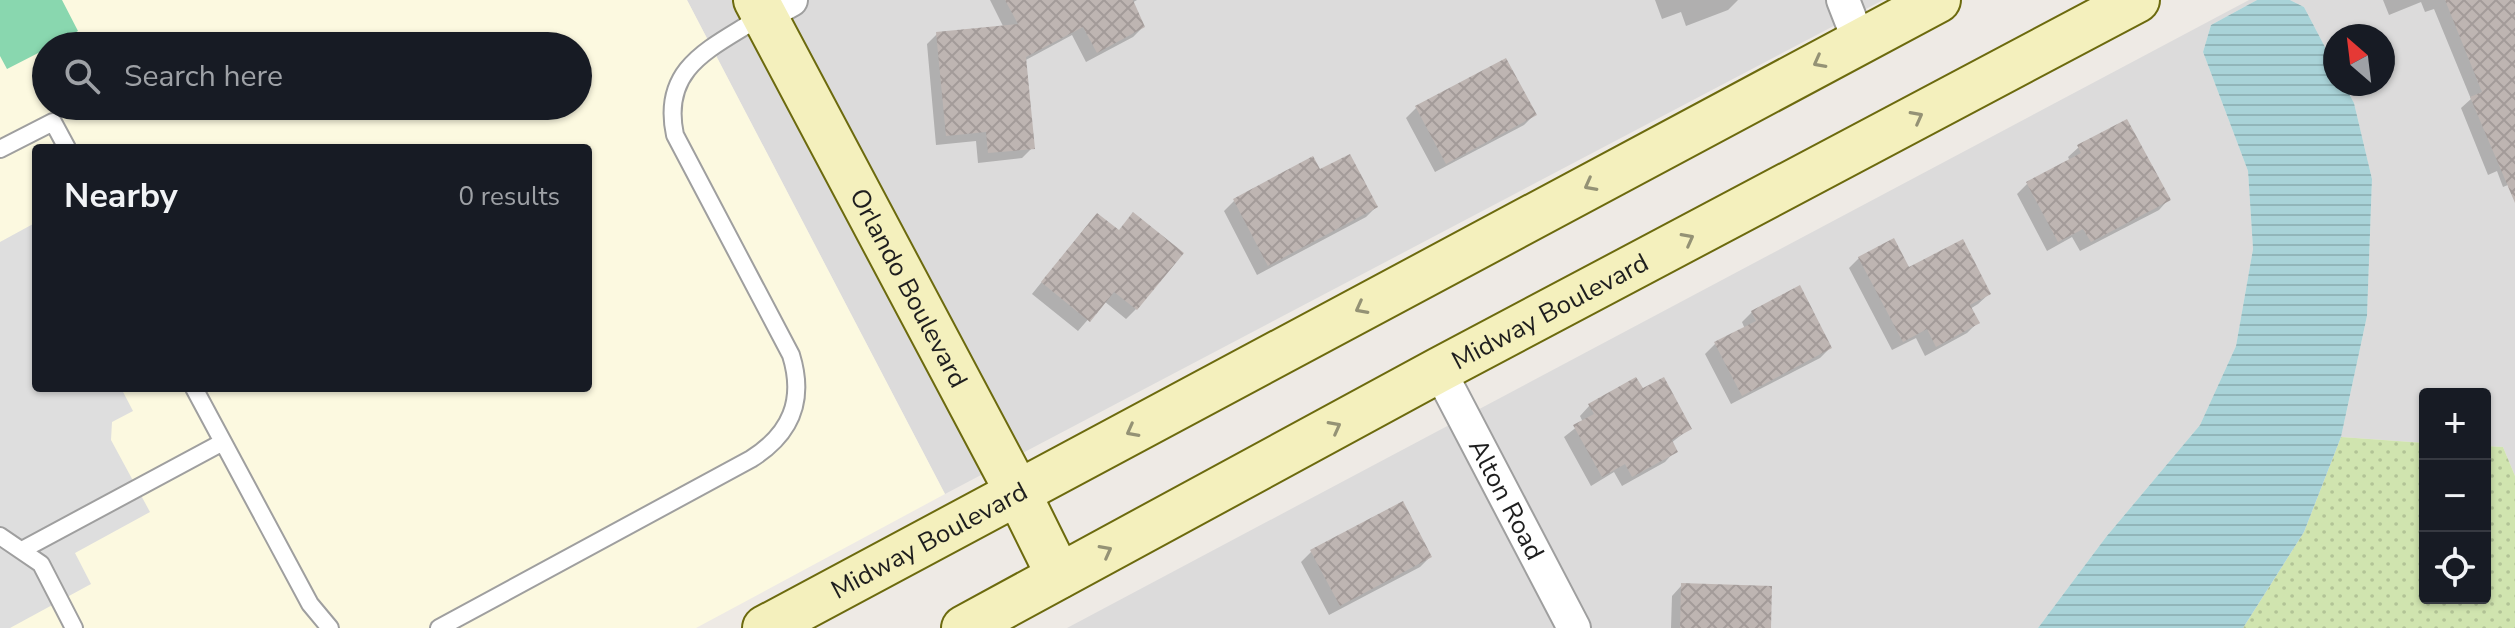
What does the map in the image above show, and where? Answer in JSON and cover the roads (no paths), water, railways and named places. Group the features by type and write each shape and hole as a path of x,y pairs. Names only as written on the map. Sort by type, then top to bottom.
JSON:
{"street":[{"path":"1843,0 1859,41"},
{"name":"Midway Boulevard","path":"765,628 1938,0"},
{"name":"Midway Boulevard","path":"964,628 1439,370 2137,0"},
{"name":"Orlando Boulevard","path":"771,5 1059,576"},
{"name":"Alton Road","path":"1439,370 1574,628"}],"lane":[{"path":"439,628 751,459 768,449 786,426 798,385 791,355 675,135 672,114 678,83 691,63 771,5"},
{"path":"0,149 53,122 65,144"},
{"path":"196,392 310,604 330,628"},
{"path":"22,550 223,442"},
{"path":"0,536 41,564 74,628"}],"water":[{"path":"2257,0 2290,0 2304,7 2323,43 2323,96 2350,96 2354,103 2372,179 2367,316 2341,437 2304,532 2243,628 2038,628 2106,537 2200,425 2236,346 2253,249 2248,171 2203,52 2211,25"}]}
